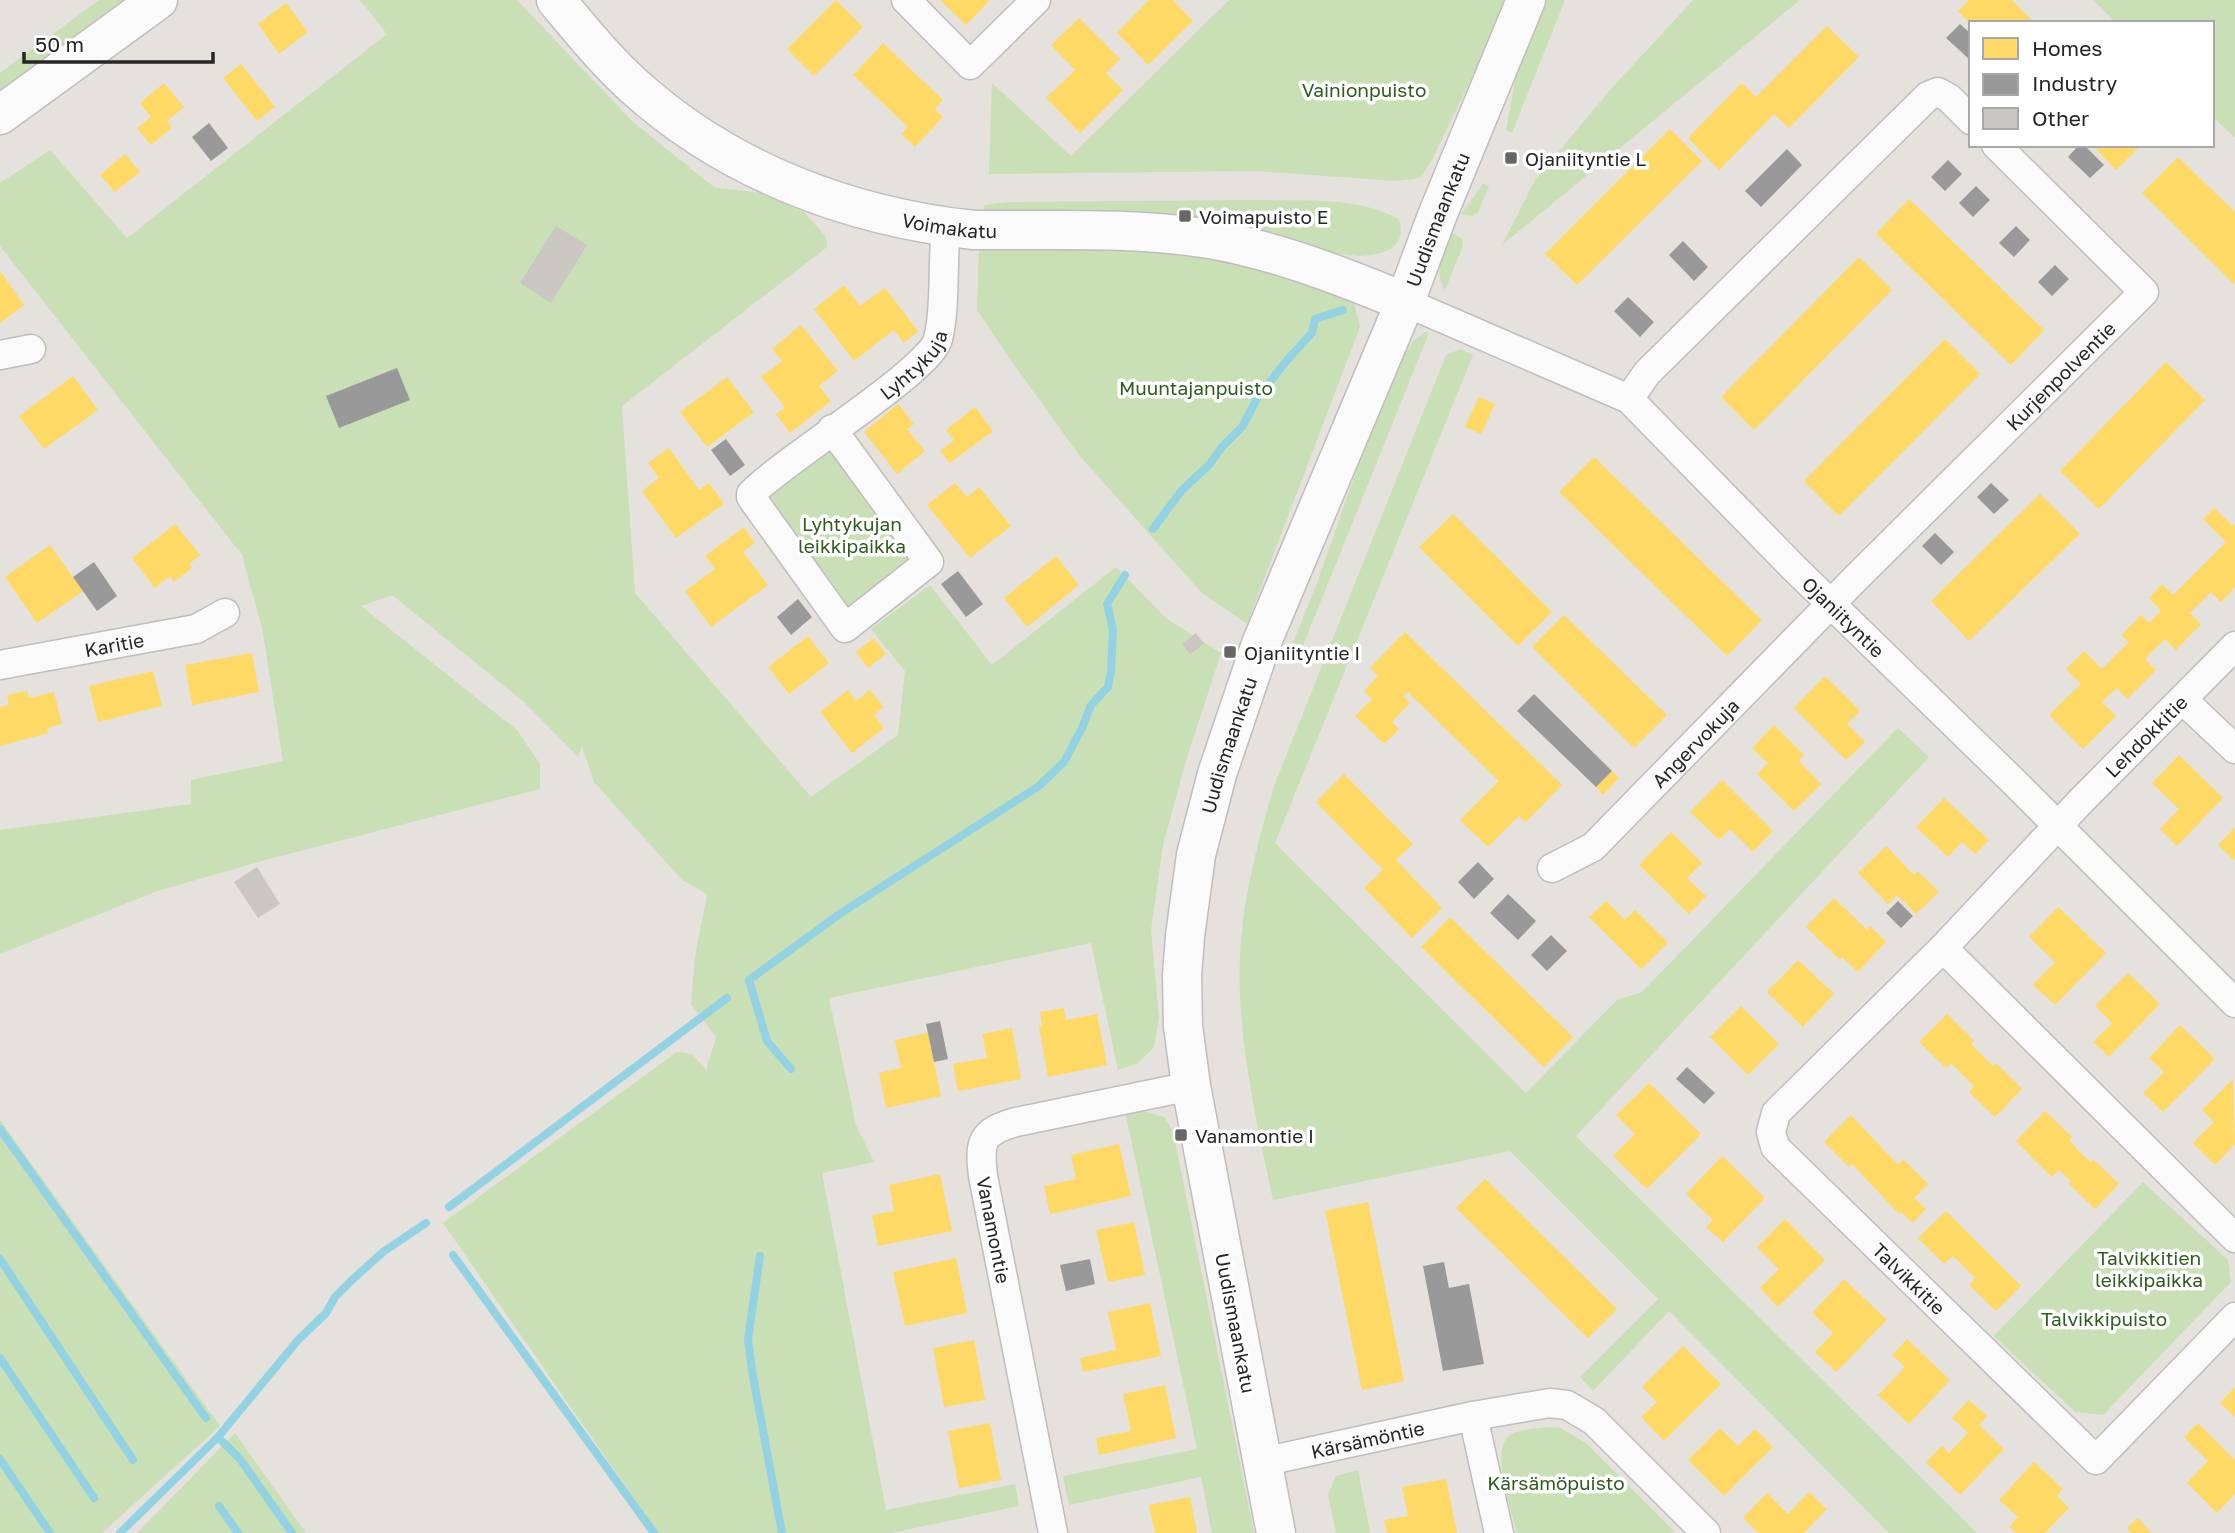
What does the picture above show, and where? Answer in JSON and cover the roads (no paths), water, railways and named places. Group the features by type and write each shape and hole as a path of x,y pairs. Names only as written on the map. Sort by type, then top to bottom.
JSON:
{"street":[{"path":"0,115 158,0"},
{"name":"Voimakatu","path":"556,0 593,44 635,87 670,115 742,161 775,178 834,201 903,220 974,230 1130,232 1238,244 1289,258 1405,302"},
{"path":"906,0 970,65 1036,0"},
{"name":"Uudismaankatu","path":"1276,1533 1191,1086 1183,1026 1182,976 1189,897 1206,813 1261,644 1405,302 1437,216 1526,0"},
{"path":"1629,399 1647,373 1928,96 1938,92 1949,98 1969,118"},
{"name":"Kurjenpolventie","path":"1832,604 2144,292 1998,147"},
{"name":"Lyhtykuja","path":"832,429 929,562 845,628 751,497 752,492 832,429 914,369 935,347 938,339 946,227"},
{"name":"Ojaniityntie","path":"1405,302 1629,399 2235,1003"},
{"path":"0,355 31,349"},
{"name":"Angervokuja","path":"1552,869 1593,847 1832,604"},
{"name":"Karitie","path":"0,665 195,629 225,613"},
{"name":"Lehdokkitie","path":"2058,826 2235,646"},
{"path":"2183,700 2235,749"},
{"name":"Talvikkitie","path":"2058,826 1943,948 1776,1114 1771,1132 1774,1147 2096,1460 2235,1317"},
{"path":"1943,948 2235,1238"},
{"name":"Vanamontie","path":"1054,1533 983,1176 980,1153 984,1138 995,1128 1016,1122 1191,1086"},
{"name":"Kärsämöntie","path":"1262,1462 1474,1416 1550,1403 1567,1405 1594,1421 1706,1533"},
{"path":"1474,1416 1499,1533"}],"waterway":[{"path":"1153,529 1182,490 1209,465 1242,427 1258,397 1312,333 1315,319 1343,310"},
{"path":"791,1069 767,1041 749,980 841,913 1039,786 1064,762 1091,705 1108,687 1113,630 1107,604 1125,575"},
{"path":"449,1207 727,998"},
{"path":"0,1129 206,1418"},
{"path":"120,1533 218,1437 298,1340 326,1313 335,1297 383,1252 426,1223"},
{"path":"453,1255 654,1533"},
{"path":"760,1256 748,1339 782,1533"},
{"path":"0,1259 133,1460"},
{"path":"0,1358 94,1498"},
{"path":"218,1437 240,1459 292,1533"},
{"path":"0,1459 50,1533"},
{"path":"219,1506 238,1533"}],"place":[{"name":"Ojaniityntie L","path":"1511,158"},
{"name":"Voimapuisto E","path":"1185,216"},
{"name":"Ojaniityntie I","path":"1230,652"},
{"name":"Vanamontie I","path":"1181,1135"}],"park label":[{"name":"Vainionpuisto","path":"1364,89"},
{"name":"Muuntajanpuisto","path":"1196,387"},
{"name":"Lyhtykujan leikkipaikka","path":"852,534"},
{"name":"Talvikkitien leikkipaikka","path":"2149,1268"},
{"name":"Talvikkipuisto","path":"2104,1318"},
{"name":"Kärsämöpuisto","path":"1556,1482"}]}
